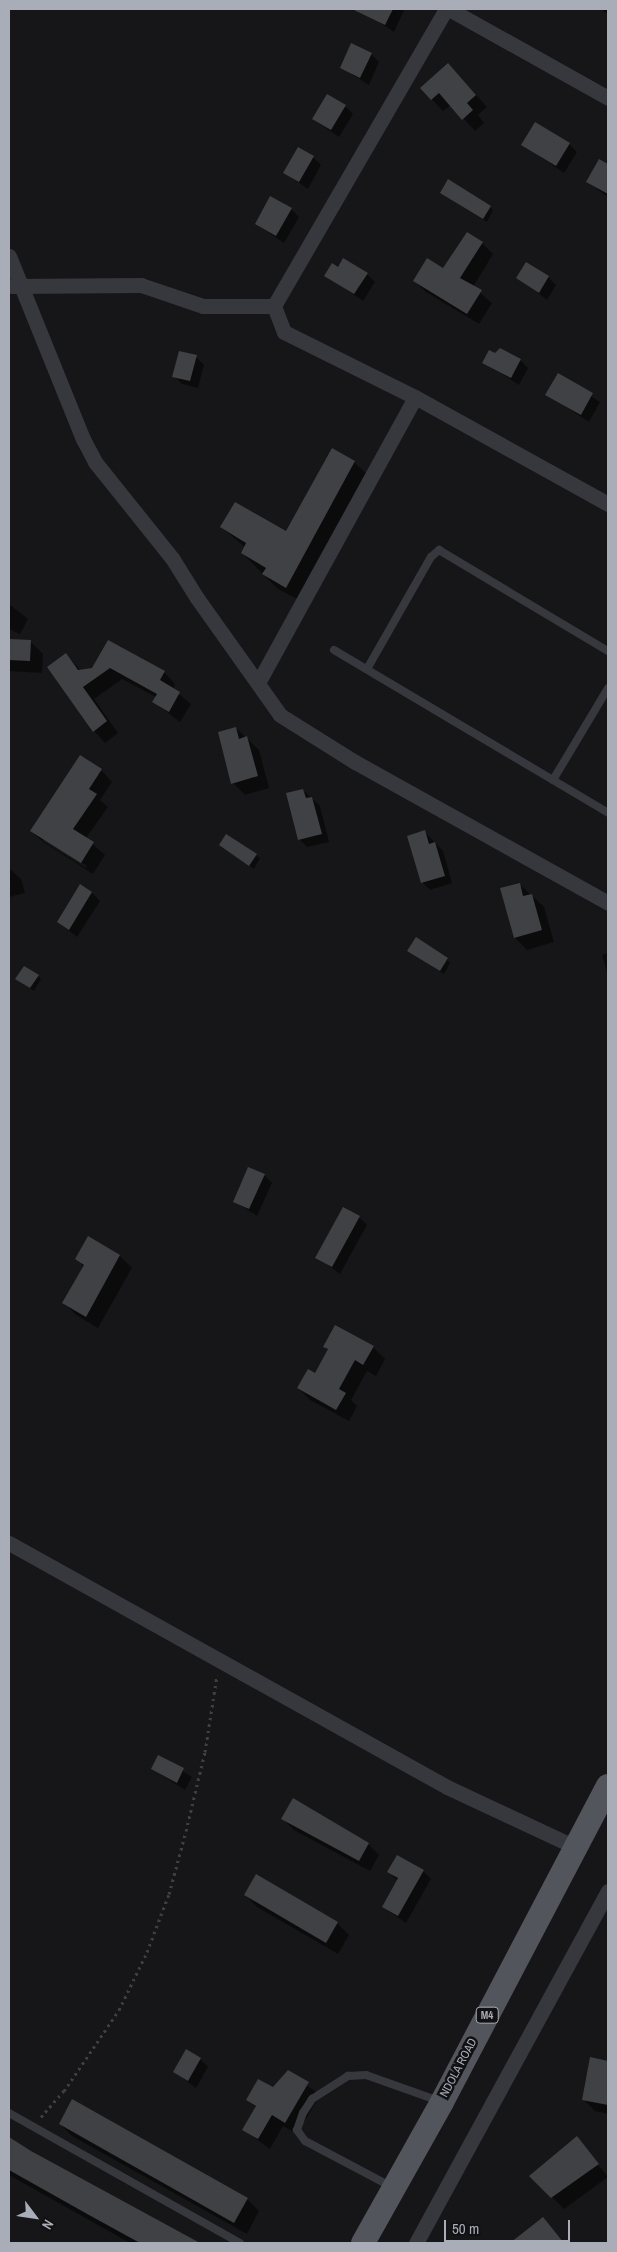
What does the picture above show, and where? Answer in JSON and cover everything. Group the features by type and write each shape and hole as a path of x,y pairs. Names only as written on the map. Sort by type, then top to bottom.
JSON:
{"main road":[{"name":"NDOLA ROAD","path":"363,2243 442,2102 608,1786"}],"street":[{"path":"274,306 448,9 608,98"},
{"path":"9,256 14,286 64,388 83,439 96,462 172,558 197,598 280,714 356,762 608,903"},
{"path":"14,286 141,285 203,306 274,306"},
{"path":"274,306 284,332 414,396 608,504"},
{"path":"258,683 414,396"},
{"path":"9,1542 447,1787 575,1847"},
{"path":"416,2243 608,1891"}],"lane":[{"path":"367,669 431,557 439,550 608,650"},
{"path":"334,650 608,813"},
{"path":"553,780 608,688"},
{"path":"394,2188 305,2141 297,2130 303,2114 312,2099 348,2076 366,2076 442,2102"},
{"path":"9,2113 240,2243"}],"path":[{"path":"33,2126 94,2051 120,2010 147,1952 169,1894 186,1831 205,1752 219,1660"}],"building":[{"path":"352,9 393,9 385,25"},
{"path":"351,43 372,53 360,78 340,68"},
{"path":"448,63 476,95 467,103 473,110 462,120 439,93 431,100 420,88"},
{"path":"327,94 346,105 331,130 312,119"},
{"path":"535,122 570,143 556,166 521,145"},
{"path":"298,147 314,156 299,182 283,173"},
{"path":"599,159 608,164 608,194 586,182"},
{"path":"448,179 491,206 483,219 440,193"},
{"path":"270,196 292,208 276,236 255,224"},
{"path":"467,232 483,242 460,278 482,290 467,314 413,281 427,258 443,268"},
{"path":"343,258 368,273 354,294 324,276 332,263 338,267"},
{"path":"526,262 549,276 539,293 516,278"},
{"path":"500,348 521,359 511,378 482,363 489,350 495,353"},
{"path":"179,351 197,355 190,381 172,377"},
{"path":"558,373 593,393 581,415 545,395"},
{"path":"332,448 355,461 286,588 262,574 266,568 241,553 246,543 220,527 235,502 286,531"},
{"path":"9,639 31,640 30,661 9,660"},
{"path":"108,640 165,671 160,680 180,692 169,712 152,702 157,694 110,668 83,687 107,721 93,732 47,667 66,653 78,670 92,668"},
{"path":"236,727 239,739 247,736 258,776 231,784 218,732"},
{"path":"80,755 102,769 89,789 97,794 73,829 94,842 81,863 30,831"},
{"path":"303,789 306,798 312,797 322,834 298,840 286,793"},
{"path":"425,830 429,844 435,842 445,876 421,883 407,836"},
{"path":"226,834 257,854 249,866 219,845"},
{"path":"520,883 523,896 532,894 542,930 514,938 500,888"},
{"path":"80,884 92,892 69,930 57,922"},
{"path":"416,937 448,958 440,971 407,951"},
{"path":"24,966 39,975 30,988 15,979"},
{"path":"248,1167 265,1174 249,1209 233,1202"},
{"path":"343,1207 360,1216 332,1267 315,1258"},
{"path":"88,1236 120,1255 86,1317 62,1303 84,1265 75,1259"},
{"path":"335,1325 374,1346 363,1365 355,1360 339,1389 346,1393 336,1410 297,1388 308,1369 315,1373 328,1349 323,1347"},
{"path":"158,1755 184,1768 177,1783 151,1769"},
{"path":"293,1798 369,1843 359,1861 281,1819"},
{"path":"397,1855 424,1870 398,1916 382,1907 398,1878 387,1872"},
{"path":"256,1874 338,1922 326,1943 244,1895"},
{"path":"186,2049 201,2058 188,2081 173,2072"},
{"path":"590,2057 608,2061 608,2105 582,2100"},
{"path":"288,2070 309,2082 285,2123 272,2115 258,2139 242,2130 256,2106 246,2100 258,2079 273,2087"},
{"path":"72,2099 248,2198 234,2223 59,2124"},
{"path":"577,2136 599,2164 551,2198 529,2176"},
{"path":"9,2137 31,2151 200,2243 140,2243 89,2215 9,2170"},
{"path":"543,2217 564,2243 510,2243"}]}
